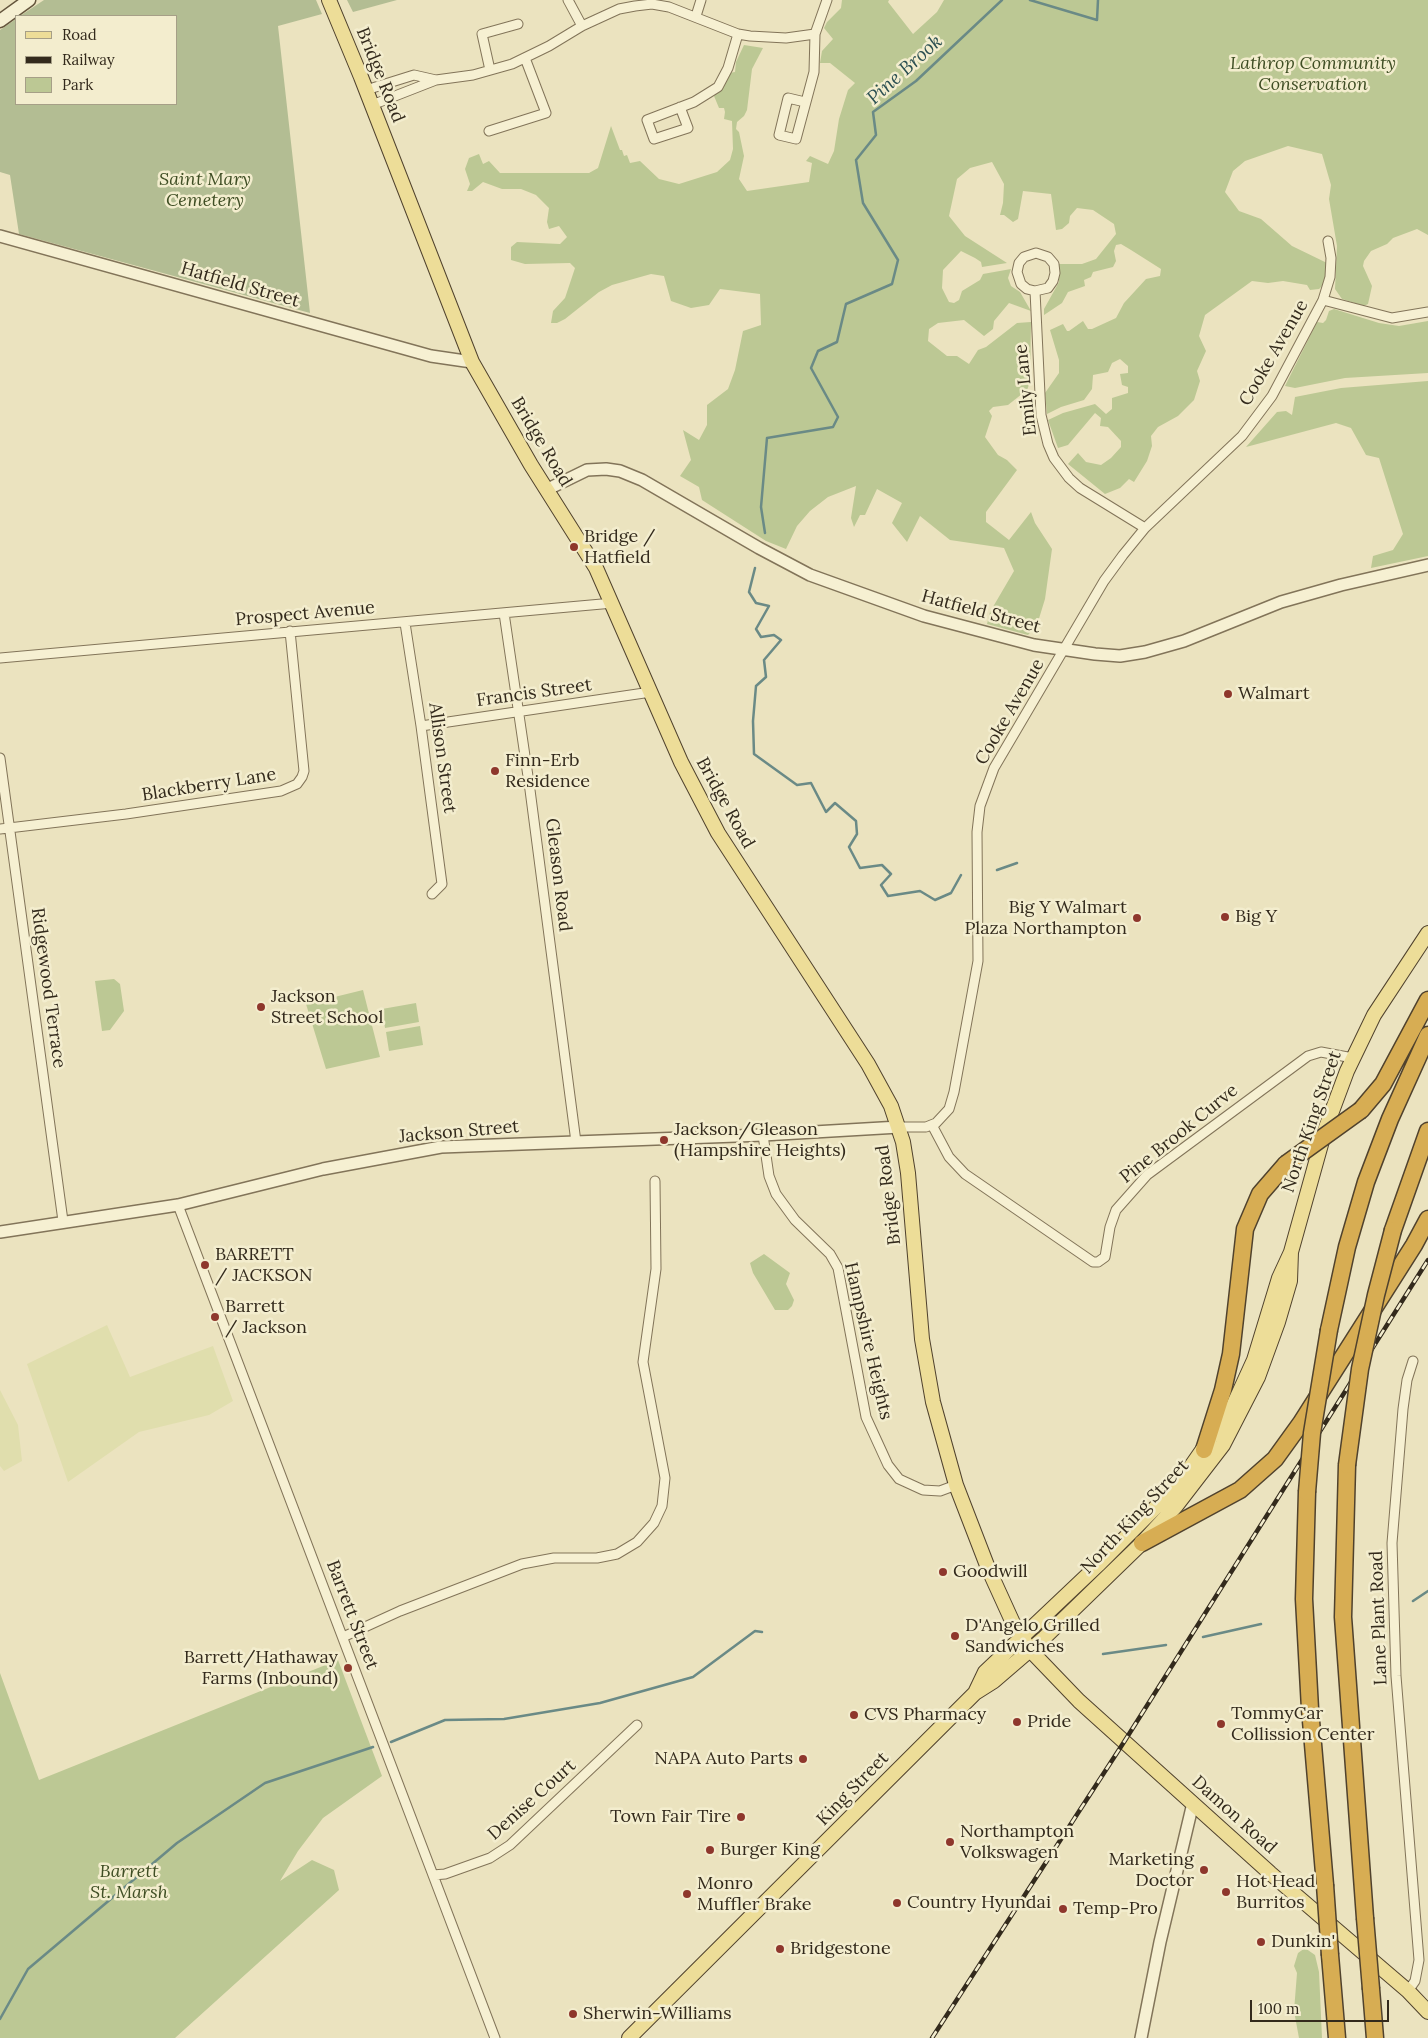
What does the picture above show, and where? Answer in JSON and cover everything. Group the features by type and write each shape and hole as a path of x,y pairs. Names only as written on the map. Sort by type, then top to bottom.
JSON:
{"highway":[{"path":"1204,1450 1223,1390 1231,1354 1245,1229 1260,1194 1286,1164 1361,1110 1383,1084 1428,1000"},
{"path":"1337,2038 1310,1709 1304,1599 1312,1433 1329,1330 1347,1246 1366,1182 1390,1119 1428,1035"},
{"path":"1375,2038 1343,1616 1347,1465 1360,1369 1376,1295 1393,1230 1428,1130"},
{"path":"1142,1543 1240,1490 1275,1459 1301,1423 1414,1246 1428,1219"}],"main road":[{"path":"0,21 29,0"},
{"name":"Bridge Road","path":"328,0 372,104 472,362 531,465 548,489 596,568 613,603 681,762 718,833 868,1064 888,1099 899,1127 908,1173 922,1339 933,1402 956,1485 1002,1601 1021,1638"},
{"name":"North King Street","path":"1021,1638 1178,1486 1233,1406 1248,1377 1279,1278 1291,1252 1325,1130 1353,1058 1374,1015 1428,933"},
{"name":"North King Street","path":"1030,1650 1142,1543 1208,1465 1244,1407 1258,1377 1278,1322 1290,1280 1291,1252"},
{"name":"Damon Road","path":"1021,1638 1073,1695 1270,1873 1408,1992 1428,2012"},
{"name":"King Street","path":"975,1692 985,1672 1021,1638"},
{"name":"King Street","path":"629,2038 975,1692 994,1681 1030,1650"}],"street":[{"path":"568,0 582,26"},
{"path":"696,16 701,0"},
{"path":"805,102 788,98 779,135 796,139 814,72 816,34 827,0"},
{"path":"372,104 436,80 490,70 525,58 582,26 619,9 652,4 696,16 738,34 774,38 816,34"},
{"path":"490,70 482,34 518,24"},
{"path":"680,107 688,128 654,140 647,120 680,107 718,87 728,68 738,34"},
{"path":"489,131 546,114 525,58"},
{"path":"366,90 414,75 436,80"},
{"name":"Hatfield Street","path":"0,236 432,356 472,362"},
{"name":"Cooke Avenue","path":"932,1125 944,1116 952,1100 974,993 979,946 977,832 980,806 994,768 1065,651 1104,581 1145,528 1242,436 1272,396 1323,300 1330,277 1331,258 1328,241"},
{"path":"1036,253 1048,257 1054,264 1056,273 1048,288 1036,291 1027,289 1021,284 1017,272 1019,264 1024,257 1036,253"},
{"name":"Emily Lane","path":"1036,291 1041,415 1048,444 1054,458 1069,478 1080,488 1145,528"},
{"path":"1323,300 1392,318 1428,312"},
{"name":"Hatfield Street","path":"548,489 587,470 606,469 620,471 642,480 759,548 810,574 924,616 1065,651 1120,656 1145,652 1184,641 1290,600 1341,585 1428,565"},
{"name":"Prospect Avenue","path":"0,658 613,603"},
{"name":"Gleason Road","path":"504,613 576,1142"},
{"name":"Allison Street","path":"404,623 421,726 442,884 432,894"},
{"name":"Blackberry Lane","path":"5,829 126,814 281,791 297,784 304,771 290,632"},
{"name":"Francis Street","path":"421,726 651,692"},
{"name":"Ridgewood Terrace","path":"0,758 5,829 63,1221"},
{"name":"Pine Brook Curve","path":"932,1125 949,1157 965,1174 1093,1262 1098,1262 1106,1257 1112,1218 1127,1196 1148,1175 1299,1061 1321,1052 1353,1058"},
{"path":"899,1127 932,1125"},
{"name":"Jackson Street","path":"0,1232 178,1205 323,1169 434,1148 763,1135 899,1127"},
{"name":"Hampshire Heights","path":"763,1135 769,1176 776,1194 795,1220 827,1250 838,1268 866,1417 888,1465 899,1479 923,1490 940,1491 956,1485"},
{"path":"343,1637 400,1611 522,1564 554,1558 597,1558 617,1554 637,1542 654,1523 662,1506 665,1488 664,1469 643,1362 656,1276 655,1181"},
{"name":"Barrett Street","path":"178,1205 494,2038"},
{"name":"Lane Plant Road","path":"1408,1992 1415,1981 1419,1960 1396,1676 1392,1543 1403,1409 1407,1380 1414,1361"},
{"name":"Denise Court","path":"433,1874 445,1874 490,1858 510,1846 637,1724"},
{"path":"1140,2038 1160,1942 1193,1803"}],"shaded area":[{"path":"107,1325 130,1377 213,1346 233,1401 209,1415 139,1432 68,1482 27,1364"},
{"path":"0,1390 18,1425 22,1461 4,1471 0,1466"}],"green space":[{"name":"Saint Mary Cemetery","path":"44,0 316,0 322,14 278,26 310,313 19,234 10,175 0,172 0,30 15,20 15,105 178,105 178,15 22,15"},
{"path":"347,0 397,0 353,12"},
{"name":"Lathrop Community Conservation","path":"842,0 889,0 888,2 913,34 937,12 944,0 1428,0 1428,235 1417,229 1393,238 1387,244 1371,251 1363,266 1372,286 1368,304 1364,306 1342,299 1335,289 1337,246 1329,199 1331,185 1322,154 1288,146 1245,161 1233,171 1225,192 1239,211 1261,219 1292,246 1327,263 1328,271 1324,284 1319,289 1310,290 1307,285 1283,281 1268,283 1252,281 1205,315 1199,336 1206,351 1197,371 1200,381 1194,400 1178,416 1158,427 1151,436 1152,446 1147,461 1134,482 1129,479 1120,488 1105,494 1068,464 1078,453 1086,462 1101,465 1121,447 1121,441 1108,427 1100,426 1101,418 1095,413 1068,445 1058,448 1048,420 1063,413 1095,404 1106,414 1112,409 1112,398 1128,393 1128,387 1122,385 1120,374 1128,373 1128,366 1120,359 1112,363 1108,372 1093,375 1092,389 1084,400 1061,407 1047,414 1045,393 1059,373 1059,360 1050,330 1063,324 1067,331 1069,331 1083,321 1088,329 1092,329 1116,318 1124,303 1146,279 1160,276 1161,269 1121,244 1116,245 1114,251 1116,261 1113,267 1093,272 1091,277 1084,280 1085,286 1068,292 1062,303 1044,315 1044,309 1059,282 1058,264 1082,264 1096,259 1116,234 1114,224 1093,210 1077,208 1070,216 1069,223 1062,229 1056,230 1051,194 1023,191 1018,219 1013,222 1004,215 1000,215 1004,184 992,162 970,168 957,179 949,216 965,236 1007,263 982,267 981,262 961,251 943,270 942,288 949,302 954,303 959,300 962,291 980,280 983,274 1011,269 1008,278 1011,286 1020,292 1031,311 1009,303 994,321 993,329 984,336 964,320 938,323 929,329 928,341 947,356 957,356 969,364 978,350 986,347 1017,323 1031,322 1030,382 1027,390 1008,405 993,407 989,411 992,416 985,437 998,455 1007,460 1017,470 986,512 986,522 1009,540 1031,512 1035,523 1052,549 1045,599 1037,625 1028,635 987,624 990,612 1014,571 1004,548 950,540 920,516 907,542 892,523 902,503 877,489 865,515 860,515 854,527 851,518 856,486 828,497 810,511 797,526 786,549 766,541 702,500 699,487 680,476 691,460 683,430 699,440 707,425 707,405 728,389 735,370 743,331 761,325 760,294 720,289 709,305 691,308 671,301 664,276 651,274 612,285 599,292 565,319 557,323 551,323 553,311 565,298 575,268 570,263 525,264 511,260 511,247 517,242 560,244 567,237 559,226 549,229 547,222 549,208 536,195 521,189 502,189 483,182 472,191 467,191 470,184 465,169 469,158 479,154 483,164 489,161 500,173 589,173 598,168 611,126 620,150 622,150 624,156 627,155 630,163 640,161 659,179 679,184 717,172 730,160 733,149 732,121 724,119 724,108 719,108 714,96 729,73 735,72 736,62 744,45 763,48 752,69 747,110 744,116 737,122 736,129 739,132 744,156 739,179 747,191 809,182 812,163 806,161 810,156 828,164 834,151 839,119 848,90 855,83 830,63 820,63 822,51 833,39 824,28 827,22 841,8"},
{"path":"1334,309 1379,323 1399,326 1428,321 1428,373 1345,378 1295,388 1285,386 1317,322 1323,323 1329,311"},
{"path":"1428,381 1428,556 1371,568 1373,556 1393,550 1403,534 1379,458 1366,455 1351,428 1336,423 1246,447 1277,412 1286,411 1292,415 1295,397 1341,388"},
{"path":"114,979 120,984 124,1011 110,1030 102,1031 95,981"},
{"path":"363,990 380,1057 326,1069 306,1004"},
{"path":"416,1003 419,1022 385,1028 382,1009"},
{"path":"420,1026 423,1045 389,1051 386,1032"},
{"path":"764,1254 790,1273 786,1284 794,1300 788,1310 775,1310 753,1273 750,1263"},
{"name":"Barrett St. Marsh","path":"338,1660 382,1776 323,1818 298,1851 280,1881 312,1860 334,1870 339,1890 175,2038 0,2038 0,1673 39,1780"},
{"path":"1305,1948 1315,1955 1319,1972 1322,2038 1299,2038 1294,2011 1297,1973 1294,1966 1298,1953"}],"waterway":[{"name":"Pine Brook","path":"765,533 761,507 767,438 833,427 838,417 811,368 818,351 837,342 846,304 892,284 898,260 863,203 856,160 876,135 873,112 916,81 1002,0"},
{"name":"Pine Brook","path":"1030,0 1097,20 1098,0"},
{"name":"Pine Brook","path":"755,568 749,592 756,603 769,606 756,629 761,637 774,635 781,640 764,660 766,677 756,686 753,721 754,754 797,785 811,783 826,812 835,803 856,821 857,834 849,847 860,868 882,865 891,874 881,885 888,896 920,891 935,900 951,893 961,875"},
{"name":"Pine Brook","path":"997,870 1017,863"},
{"path":"1413,1601 1428,1591"},
{"path":"1203,1637 1261,1624"},
{"path":"391,1742 445,1720 504,1719 600,1703 693,1677 755,1631 762,1632"},
{"path":"1103,1654 1166,1645"},
{"path":"0,2019 28,1969 177,1843 265,1783 373,1747"}],"railway":[{"path":"932,2038 1124,1742 1428,1260"}],"place":[{"name":"Bridge / Hatfield","path":"574,547"},
{"name":"Walmart","path":"1228,694"},
{"name":"Finn-Erb Residence","path":"495,771"},
{"name":"Big Y","path":"1225,917"},
{"name":"Big Y Walmart Plaza Northampton","path":"1137,918"},
{"name":"Jackson Street School","path":"261,1007"},
{"name":"Jackson/Gleason (Hampshire Heights)","path":"664,1140"},
{"name":"BARRETT / JACKSON","path":"205,1265"},
{"name":"Barrett / Jackson","path":"215,1317"},
{"name":"Goodwill","path":"943,1572"},
{"name":"D'Angelo Grilled Sandwiches","path":"955,1636"},
{"name":"Barrett/Hathaway Farms (Inbound)","path":"348,1668"},
{"name":"CVS Pharmacy","path":"854,1715"},
{"name":"Pride","path":"1017,1722"},
{"name":"TommyCar Collission Center","path":"1221,1724"},
{"name":"NAPA Auto Parts","path":"803,1759"},
{"name":"Town Fair Tire","path":"741,1817"},
{"name":"Northampton Volkswagen","path":"950,1842"},
{"name":"Burger King","path":"710,1850"},
{"name":"Marketing Doctor","path":"1204,1870"},
{"name":"Hot Head Burritos","path":"1226,1892"},
{"name":"Monro Muffler Brake","path":"687,1894"},
{"name":"Country Hyundai","path":"897,1903"},
{"name":"Temp-Pro","path":"1063,1909"},
{"name":"Dunkin'","path":"1261,1942"},
{"name":"Bridgestone","path":"780,1949"},
{"name":"Sherwin-Williams","path":"573,2014"}]}
